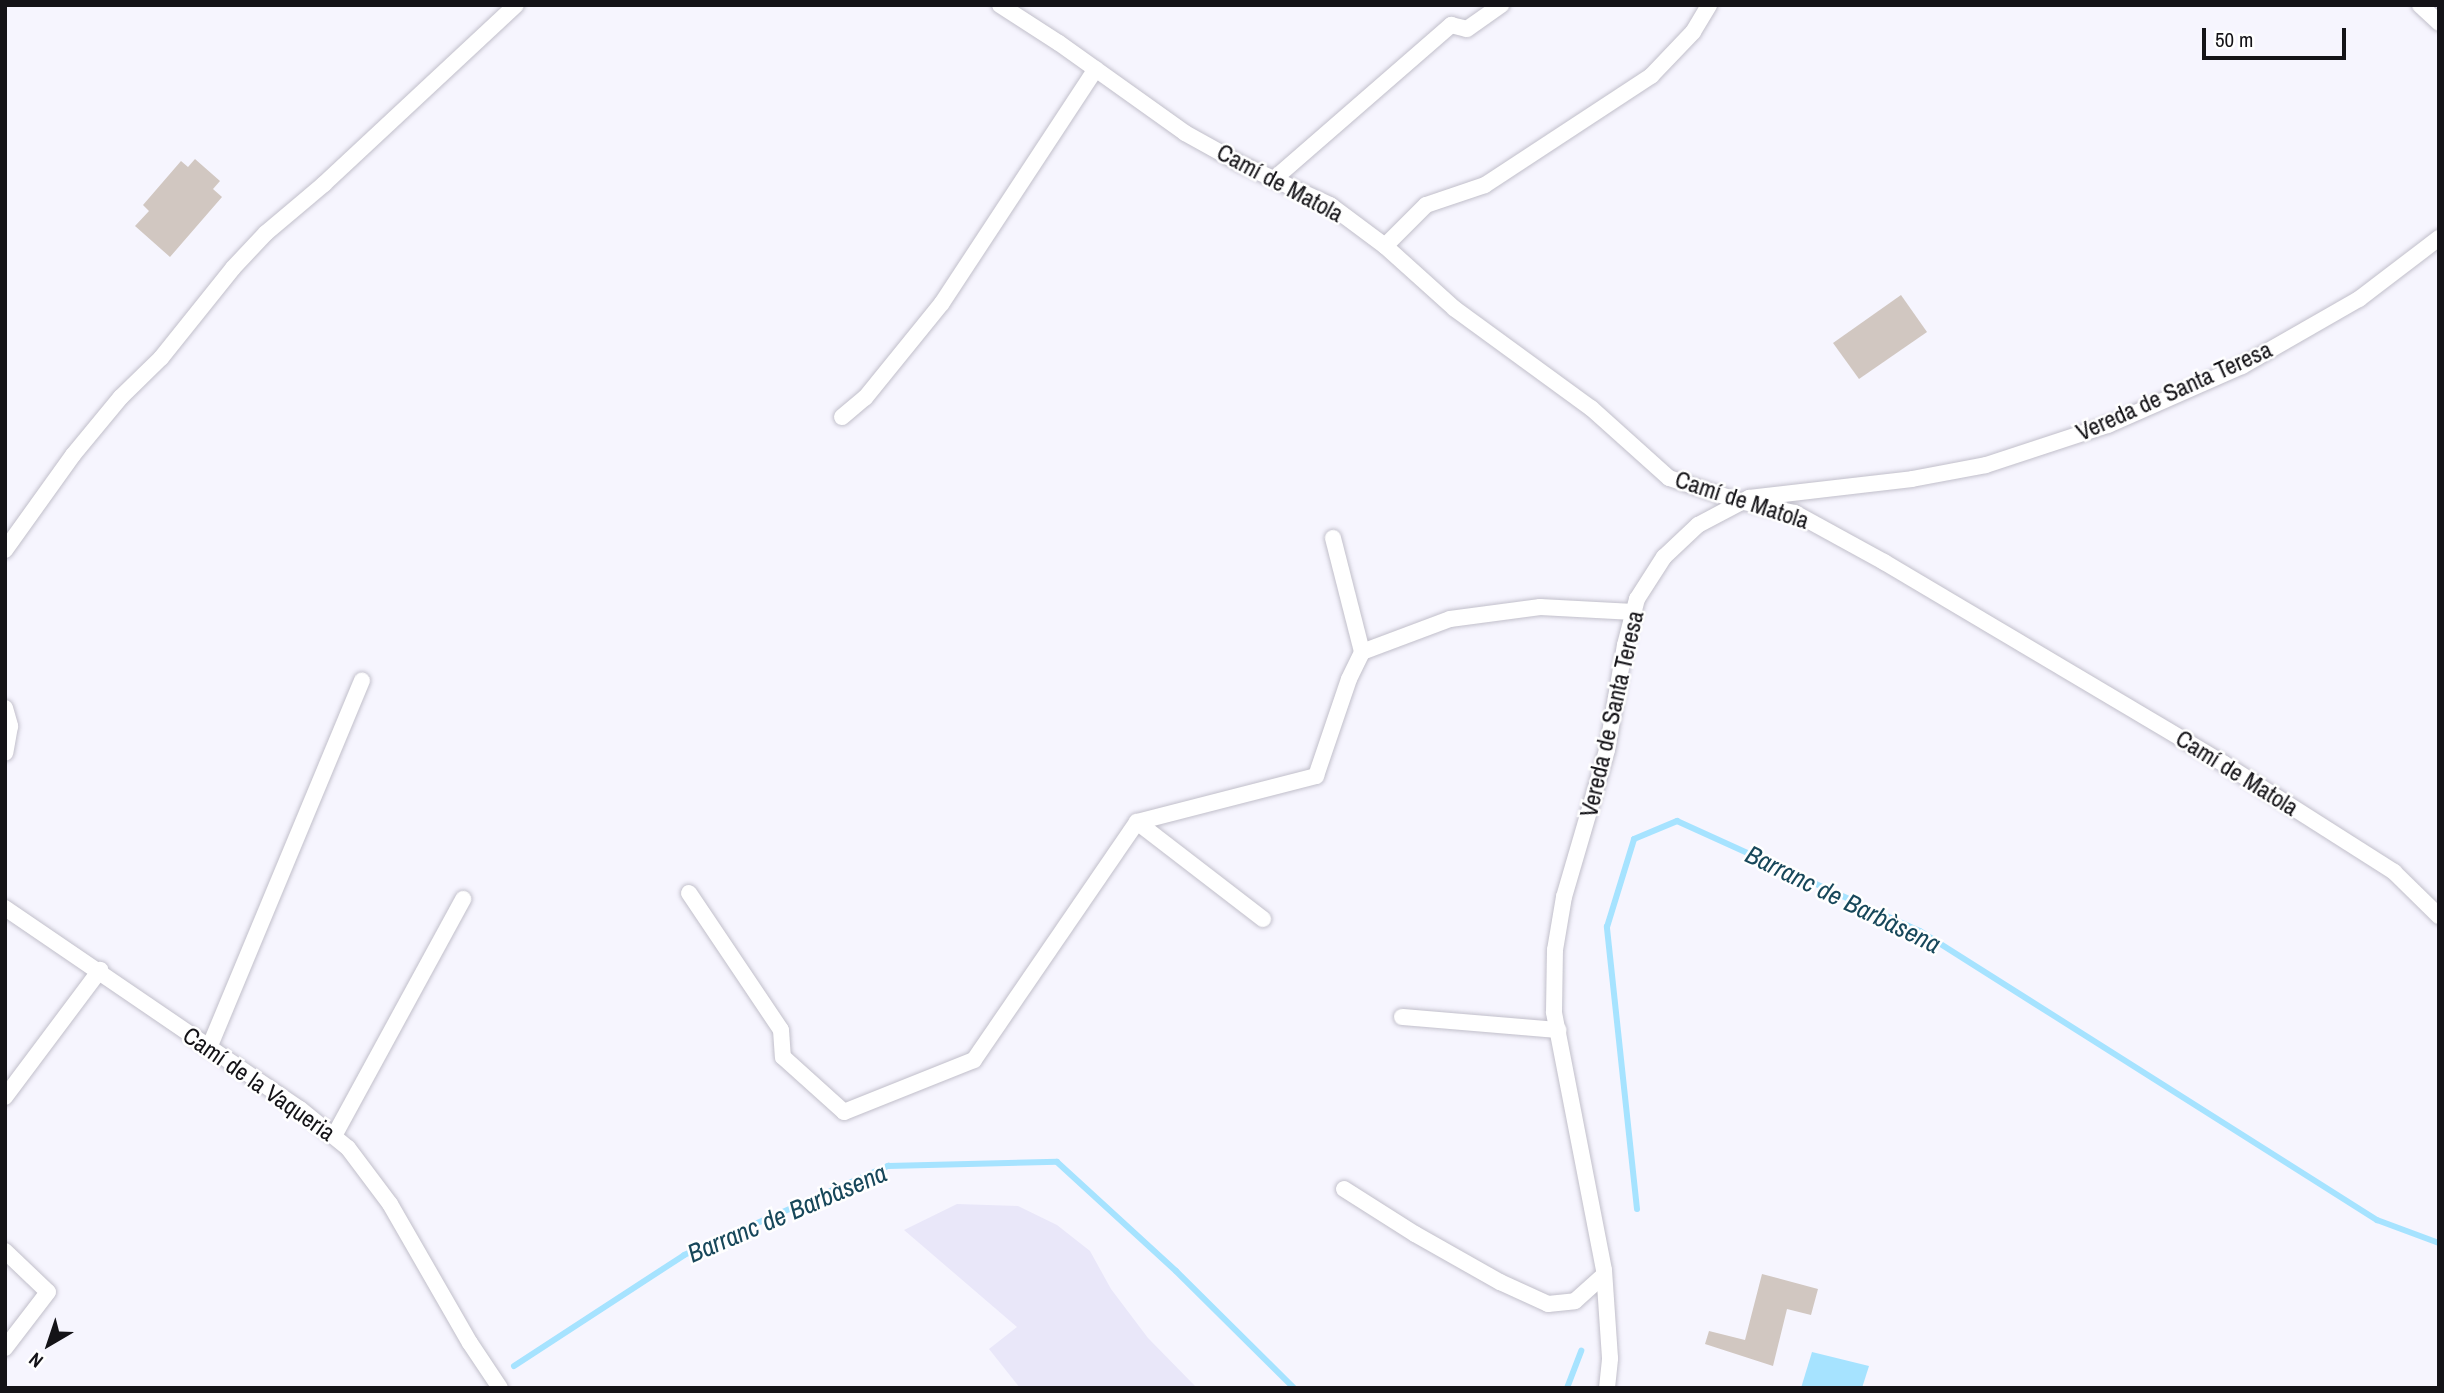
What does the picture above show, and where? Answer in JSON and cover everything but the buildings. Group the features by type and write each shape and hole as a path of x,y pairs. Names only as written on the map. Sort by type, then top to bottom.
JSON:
{"street":[{"path":"5,550 73,455 121,397 161,358 233,268 267,233 324,184 516,5"},
{"name":"Camí de Matola","path":"1000,5 1185,133 1330,205 1385,246 1455,309 1591,408 1670,478 1739,501 1796,513 2200,749 2394,872 2439,916"},
{"path":"1274,179 1451,25 1467,29 1501,5"},
{"path":"1385,246 1426,205 1485,185 1651,76 1693,32 1709,5"},
{"path":"2420,5 2439,23"},
{"path":"842,417 865,398 942,303 1096,69"},
{"name":"Vereda de Santa Teresa","path":"1608,1388 1610,1358 1604,1275 1554,1012 1555,950 1564,897 1607,750 1625,645 1637,599 1664,557 1698,524 1739,501 1912,479 1986,465 2108,425 2254,360 2359,299 2439,238"},
{"path":"688,893 782,1030 783,1057 844,1112 974,1060 1137,822 1316,776 1349,678 1362,652 1333,538"},
{"path":"1362,652 1450,619 1540,607 1634,612"},
{"path":"209,1048 362,681"},
{"path":"5,708 10,726 5,752"},
{"path":"1137,822 1263,919"},
{"path":"334,1136 463,899"},
{"name":"Camí de la Vaqueria","path":"5,908 100,970 300,1109 348,1148 390,1204 470,1343 500,1388"},
{"path":"5,1097 100,970"},
{"path":"1402,1017 1558,1030"},
{"path":"1344,1189 1415,1234 1500,1282 1548,1304 1574,1301 1604,1275"},
{"path":"5,1251 48,1293 5,1348"}],"shaded area":[{"path":"957,1204 1018,1206 1057,1225 1090,1251 1111,1289 1148,1338 1197,1388 1020,1388 989,1349 1017,1327 904,1230"}],"water":[{"path":"1812,1352 1869,1366 1862,1388 1801,1388"}],"waterway":[{"name":"Barranc de Barbàsena","path":"1637,1209 1607,927 1634,839 1677,821 1920,931 2377,1220 2439,1243"},
{"name":"Barranc de Barbàsena","path":"514,1366 684,1255 888,1166 1057,1162 1176,1271 1294,1388"},
{"name":"Barranc de Barbàsena","path":"1567,1388 1581,1351"}]}
